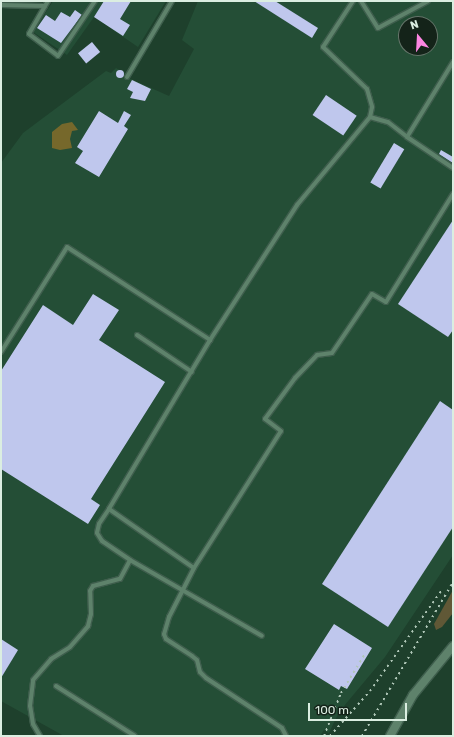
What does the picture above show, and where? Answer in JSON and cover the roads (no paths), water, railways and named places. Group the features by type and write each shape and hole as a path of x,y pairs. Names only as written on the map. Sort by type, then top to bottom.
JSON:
{"street":[{"path":"390,736 414,695 453,646"}],"lane":[{"path":"48,1 28,34 58,56 95,1"},
{"path":"127,77 172,1"},
{"path":"262,636 202,599 182,592 130,560 102,541 97,533 99,524 210,340 297,205 370,116 372,107 367,89 322,48 353,1"},
{"path":"361,1 378,28 428,1"},
{"path":"1,5 45,6"},
{"path":"407,138 453,62"},
{"path":"370,116 388,122 407,138 453,168"},
{"path":"286,736 282,728 206,678 200,672 197,660 166,639 164,634 194,568 281,431 266,419 296,378 317,355 332,353 372,294 386,302 453,194"},
{"path":"1,352 67,247 210,340"},
{"path":"137,335 192,372"},
{"path":"109,509 194,568"},
{"path":"40,736 33,724 30,706 33,680 51,659 70,647 88,626 91,614 90,591 93,586 120,579 130,560"},
{"path":"56,686 135,736"}],"railway":[{"path":"362,736 453,582"},
{"path":"330,736 370,691 441,591"},
{"path":"324,736 341,693 366,652"}]}
